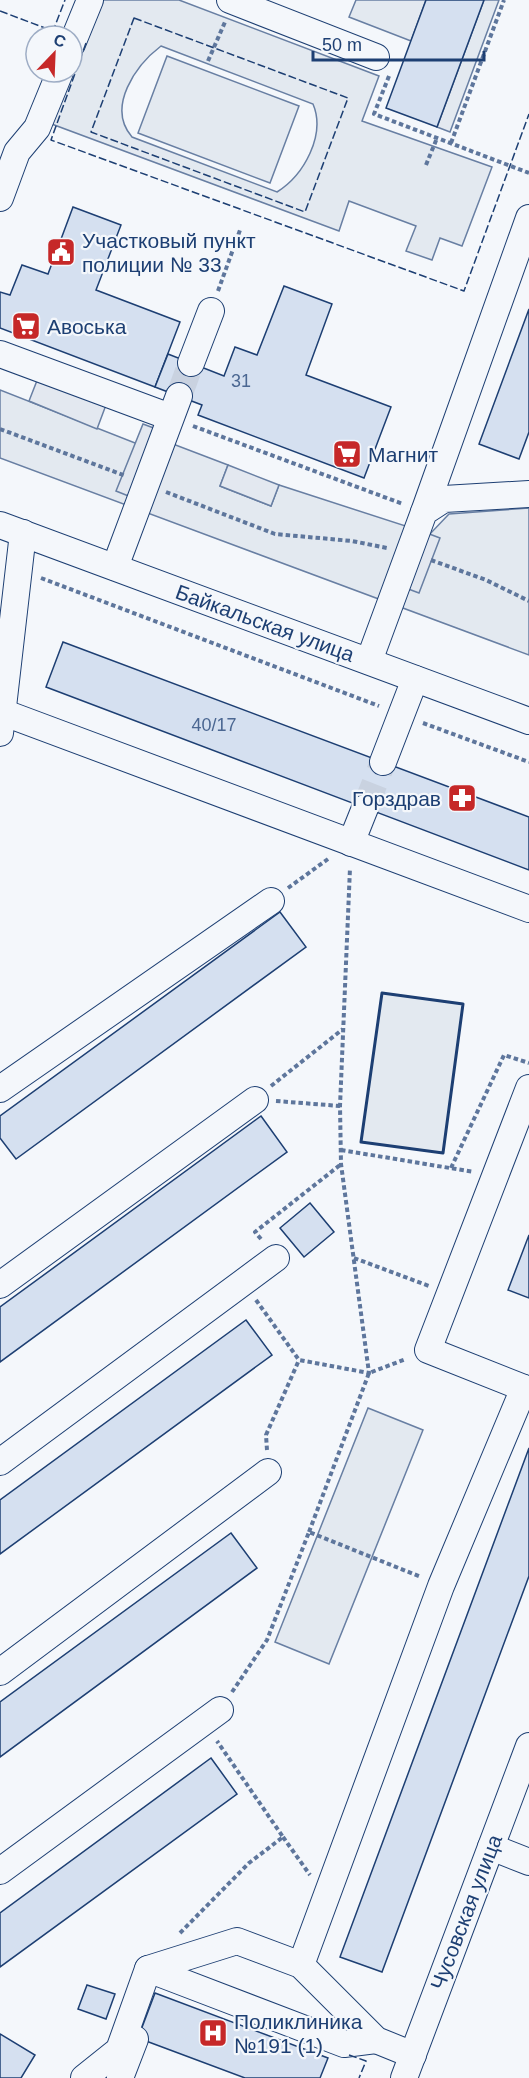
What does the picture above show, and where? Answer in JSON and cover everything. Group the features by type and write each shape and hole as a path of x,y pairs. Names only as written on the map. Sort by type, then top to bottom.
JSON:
{"street":[{"path":"80,24 90,0"},
{"path":"232,1 376,57"},
{"path":"0,198 9,148 37,128 55,84"},
{"path":"369,661 529,218"},
{"path":"191,363 211,311"},
{"path":"0,354 175,407 115,567"},
{"path":"424,512 444,499 529,494"},
{"path":"12,529 18,569 1,722 351,843 529,909"},
{"name":"Байкальская улица","path":"12,529 529,721"},
{"path":"382,762 415,679"},
{"path":"351,843 365,808"},
{"path":"0,1089 270,901"},
{"path":"301,1965 441,1586 526,1389 428,1350 529,1088"},
{"path":"0,1285 255,1100"},
{"path":"0,1462 276,1258"},
{"path":"0,1672 268,1472"},
{"path":"0,1871 212,1716"},
{"name":"Чусовская улица","path":"408,2066 529,1746"},
{"path":"491,1847 529,1862"},
{"path":"84,2078 119,2050 154,1972 237,1941 301,1965 376,2040 408,2066"},
{"path":"154,1972 344,2044 376,2040"},
{"path":"120,2078 154,1972"}],"path":[{"path":"451,143 504,0"},
{"path":"208,61 232,1"},
{"path":"376,57 387,63 390,73 374,114 529,172"},
{"path":"426,165 437,138"},
{"path":"211,311 240,230"},
{"path":"175,407 424,512"},
{"path":"0,429 275,534 352,541 409,552 486,580 529,601"},
{"path":"18,569 529,762"},
{"path":"270,901 351,843"},
{"path":"326,1897 283,1837 212,1716 267,1640 369,1373 341,1164 340,1106 351,843"},
{"path":"255,1100 343,1028"},
{"path":"451,1168 504,1055 529,1064"},
{"path":"255,1100 340,1106"},
{"path":"341,1150 473,1172"},
{"path":"276,1258 255,1232 341,1164"},
{"path":"354,1258 450,1294"},
{"path":"243,1282 299,1360 369,1373 428,1350"},
{"path":"268,1472 266,1435 299,1360"},
{"path":"309,1532 441,1586"},
{"path":"178,1936 249,1863 283,1837"}],"shaded area":[{"path":"96,0 179,0 379,76 362,121 492,167 462,246 440,238 432,260 406,251 416,226 349,201 339,231 49,123 67,84 84,84 84,32","holes":["161,46 313,104 317,128 314,141 304,165 287,185 277,192 132,137 125,125 122,113 127,87 142,64"]},
{"path":"356,0 426,0 411,41 349,17"},
{"path":"484,0 499,0 450,132 437,127"},
{"path":"167,56 299,106 270,183 138,133"},
{"path":"38,378 106,405 97,429 29,401"},
{"path":"0,390 135,443 173,444 228,465 220,486 271,506 279,485 430,534 449,514 529,508 529,655 0,458"},
{"path":"143,424 159,430 131,497 116,491"},
{"path":"228,465 279,485 271,506 220,486"},
{"path":"424,532 440,538 419,593 403,587"},
{"path":"382,993 463,1004 443,1153 361,1142"},
{"path":"368,1408 423,1430 329,1664 275,1642"}],"building":[{"path":"426,0 484,0 437,127 386,108"},
{"path":"73,207 121,225 96,290 180,322 155,387 0,328 0,292 10,295 22,265 48,274"},
{"path":"284,286 332,304 306,375 391,407 364,478 198,415 202,405 155,387 168,354 224,376 235,347 257,355"},
{"path":"529,309 529,432 519,459 479,444"},
{"path":"63,642 529,817 529,870 46,687"},
{"path":"280,912 306,947 16,1159 0,1138 0,1116"},
{"path":"261,1116 287,1152 0,1362 0,1307"},
{"path":"310,1203 334,1232 304,1257 280,1228"},
{"path":"529,1235 529,1298 508,1290"},
{"path":"246,1320 272,1355 0,1554 0,1500"},
{"path":"529,1448 529,1576 382,1972 340,1957"},
{"path":"231,1533 257,1568 0,1757 0,1702"},
{"path":"211,1758 237,1794 0,1967 0,1913"},
{"path":"87,1985 115,1994 106,2019 78,2009"},
{"path":"155,1993 328,2058 320,2078 245,2078 138,2038"},
{"path":"0,2034 35,2055 21,2078 0,2078"}],"tunnel":[{"path":"179,396 191,363"},
{"path":"365,808 383,762"}],"fence":[{"path":"0,11 53,31 65,0"},
{"path":"134,18 348,98 305,212 91,132 134,18"},
{"path":"86,43 51,140 464,291 529,114"},
{"path":"349,2055 366,2061 359,2078"}],"wall":[{"path":"382,993 463,1004 443,1153 361,1142 382,993"}],"place":[{"name":"Участковый пункт полиции № 33","path":"61,252"},
{"name":"Авоська","path":"26,326"},
{"name":"Магнит","path":"347,454"},
{"name":"Горздрав","path":"462,798"},
{"name":"Поликлиника №191 (1)","path":"213,2033"}]}
